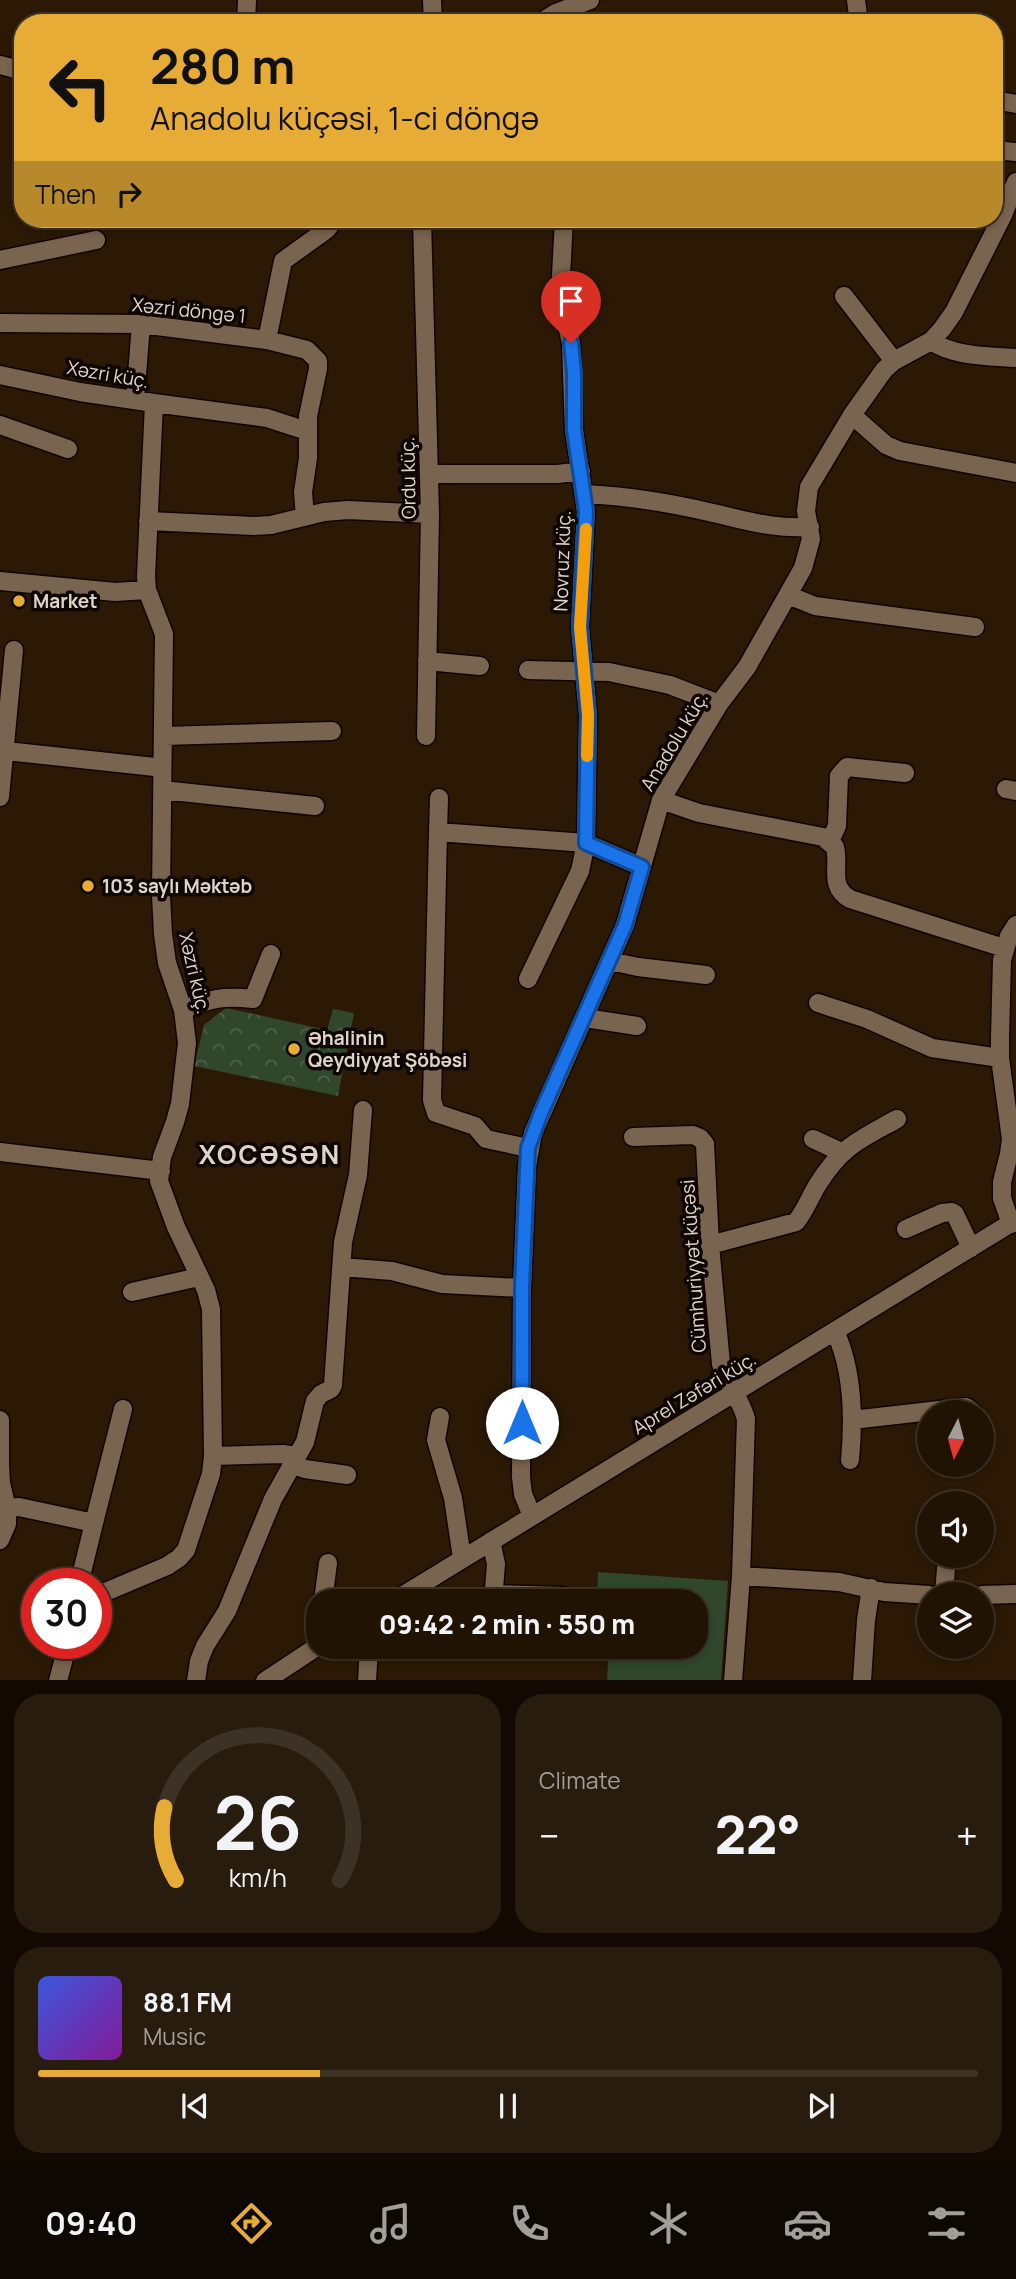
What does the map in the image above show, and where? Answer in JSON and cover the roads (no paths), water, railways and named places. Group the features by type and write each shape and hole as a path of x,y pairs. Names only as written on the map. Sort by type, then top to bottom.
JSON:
{"street":[{"path":"554,14 590,0"},
{"name":"Anadolu küç.","path":"1003,215 1016,182"},
{"name":"Xəzri döngə 1","path":"0,323 141,324 267,340 284,261 328,228"},
{"name":"Ordu küç.","path":"422,228 430,514 426,736"},
{"name":"Novruz küç.","path":"528,979 580,871 586,843 588,715 580,627 586,536 584,494 574,430 571,343 560,295 564,228"},
{"name":"Anadolu küç.","path":"532,1516 523,1494 522,1478 522,1288 528,1148 632,905 661,800 719,704 747,667 807,556 811,539 806,500 809,487 852,415 884,370 894,361 931,341 954,312 996,228"},
{"path":"0,260 96,240"},
{"path":"844,296 894,361"},
{"path":"135,400 141,324"},
{"path":"267,340 307,350 318,360 307,431 308,458 303,492 305,517"},
{"path":"931,341 943,349 957,352 1016,358"},
{"name":"Xəzri küç.","path":"0,375 80,392 154,403 147,590 164,635 161,895 163,934 167,963 183,1010 187,1043 180,1104 162,1157 159,1181 211,1309 214,1456 186,1550 179,1559 167,1566 112,1589"},
{"path":"154,403 267,418 307,431"},
{"path":"852,415 886,445 900,451 1016,473"},
{"path":"0,425 68,449"},
{"path":"429,474 558,474 581,471"},
{"path":"584,494 632,498 712,512 769,527 810,527"},
{"path":"148,521 254,526 348,510 430,514"},
{"path":"0,581 115,592 147,590"},
{"path":"788,595 802,603 815,606 975,627"},
{"path":"0,797 14,650"},
{"path":"427,660 480,666"},
{"path":"527,670 609,672 670,685 719,704"},
{"path":"163,736 332,731"},
{"path":"6,751 155,767"},
{"path":"830,841 835,836 837,826 839,776 842,770 847,767 905,774"},
{"path":"162,790 316,806"},
{"path":"439,798 432,1100 436,1113 475,1126 486,1139 528,1148"},
{"path":"661,800 699,813 812,833 830,841 836,852 837,884 840,893 850,900 1004,948"},
{"path":"438,832 586,843 642,867"},
{"path":"1013,1222 1002,1198 1002,1182 1009,1154 1011,1099 1000,1058 1004,948 1016,925"},
{"path":"183,1010 208,999 253,999 271,954"},
{"path":"610,961 706,975"},
{"path":"818,1003 867,1019 932,1048 1000,1058"},
{"path":"585,1018 637,1026"},
{"path":"196,1680 198,1661 227,1611 273,1499 305,1442 315,1401 333,1385 346,1227 358,1175 363,1110"},
{"path":"710,1245 796,1222 841,1152 852,1143 897,1119"},
{"name":"Cümhuriyyət küçəsi","path":"633,1137 693,1135 705,1144 710,1245 721,1364 747,1419 741,1576 733,1680"},
{"path":"813,1139 841,1152"},
{"path":"0,1152 161,1171"},
{"path":"906,1229 942,1213 951,1212 955,1214 971,1248"},
{"name":"Aprel Zəfəri küç.","path":"413,1589 1013,1222"},
{"path":"342,1267 392,1271 442,1284 522,1288"},
{"path":"132,1292 199,1277"},
{"path":"835,1331 845,1355 852,1420 850,1460"},
{"path":"83,1568 123,1409"},
{"path":"852,1420 917,1413"},
{"path":"440,1417 436,1440 453,1498 462,1558"},
{"path":"0,1420 1,1483 7,1507 7,1524 0,1540"},
{"path":"214,1456 283,1454 304,1469 347,1475"},
{"path":"7,1507 19,1507 94,1523"},
{"path":"491,1541 496,1563 495,1589"},
{"path":"325,1589 328,1563"},
{"path":"741,1576 839,1582 899,1594 917,1595"},
{"path":"862,1680 870,1588"},
{"path":"994,1595 1016,1594"},
{"path":"267,1680 306,1655"},
{"path":"58,1680 64,1659"},
{"path":"367,1680 368,1659"}],"place":[{"name":"Market","path":"19,601"},
{"name":"103 saylı Məktəb","path":"88,886"},
{"name":"Əhalinin Qeydiyyat Şöbəsi","path":"294,1049"}],"district":[{"name":"XOCƏSƏN","path":"270,1154"}]}
